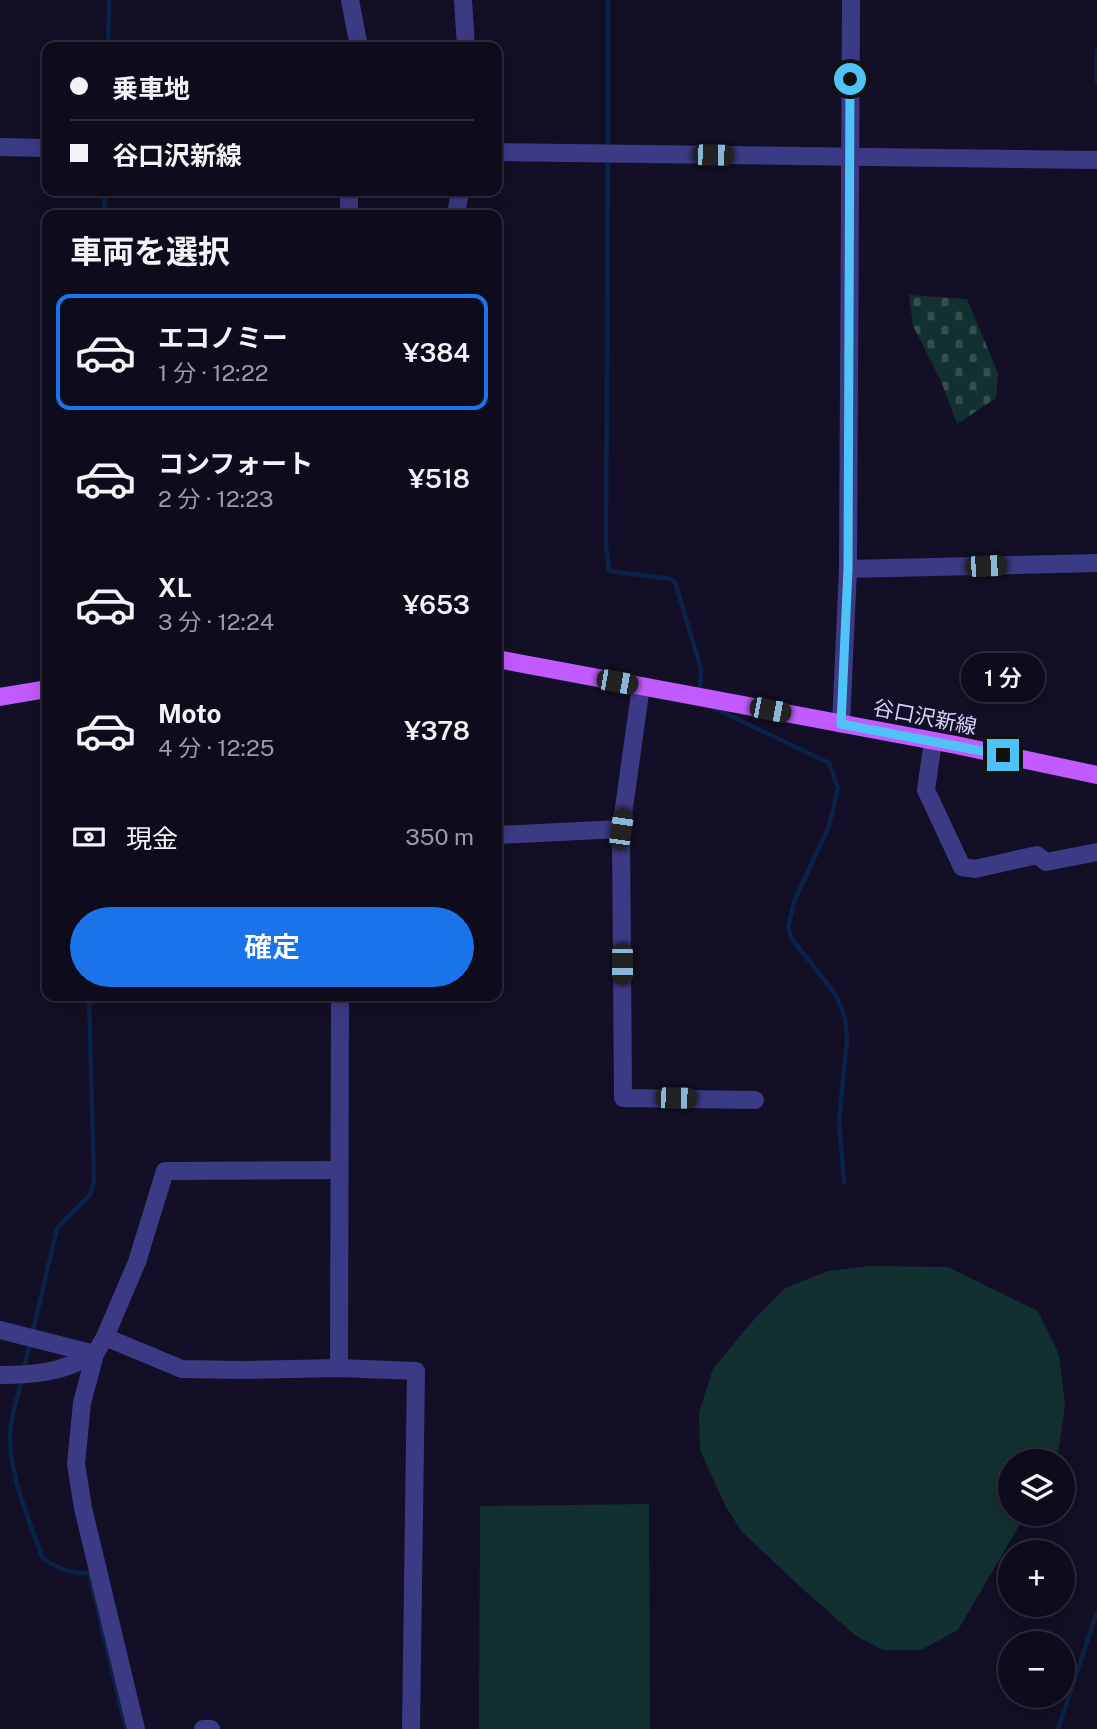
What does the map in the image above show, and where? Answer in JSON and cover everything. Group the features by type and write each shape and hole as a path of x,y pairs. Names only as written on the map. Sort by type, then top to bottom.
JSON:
{"main road":[{"name":"谷口沢新線","path":"502,660 933,740 1097,775"},
{"path":"0,697 42,690"}],"street":[{"path":"351,0 358,42"},
{"path":"463,0 466,42"},
{"path":"841,724 848,569 848,157 851,0"},
{"path":"0,147 42,148"},
{"path":"502,152 1097,160"},
{"path":"848,569 1097,563"},
{"path":"641,686 621,829 623,1098 755,1100"},
{"path":"933,740 926,790 962,867 975,869 1037,855 1046,862 1097,852"},
{"path":"502,835 621,829"},
{"path":"339,1368 340,1001"},
{"path":"136,1729 83,1508 76,1464 82,1403 95,1354 106,1337 137,1262 165,1171 339,1170"},
{"path":"0,1329 95,1354"},
{"path":"106,1337 181,1368 416,1371 411,1729"},
{"path":"0,1375 35,1375 74,1366 95,1354"},
{"path":"203,1729 211,1729"}],"green space":[{"path":"909,295 967,299 998,373 996,398 957,424 941,381 913,326"},
{"path":"869,1266 948,1267 1038,1311 1059,1355 1065,1405 1059,1449 998,1449 998,1526 1019,1526 1011,1540 998,1540 998,1562 958,1630 921,1650 883,1650 856,1636 806,1592 742,1532 726,1507 700,1450 699,1412 713,1369 749,1325 785,1288 828,1271"},
{"path":"649,1504 650,1729 479,1729 480,1506"}],"waterway":[{"path":"108,42 109,0"},
{"path":"608,0 608,150"},
{"path":"1097,51 1097,83"},
{"path":"608,158 606,546 609,571 671,579 675,582 701,669 700,691"},
{"path":"104,210 105,196"},
{"path":"714,708 829,763 838,788 829,826 794,902 788,927 792,939 836,995 845,1018 847,1040 839,1120 844,1182"},
{"path":"32,1335 57,1228 90,1195 94,1182 89,1001"},
{"path":"24,1369 30,1343"},
{"path":"22,1377 10,1441 19,1492 42,1557 64,1570 89,1573 126,1729"},
{"path":"1058,1729 1097,1612"}],"route":[{"path":"850,79 848,569 841,724 1003,755"}]}
